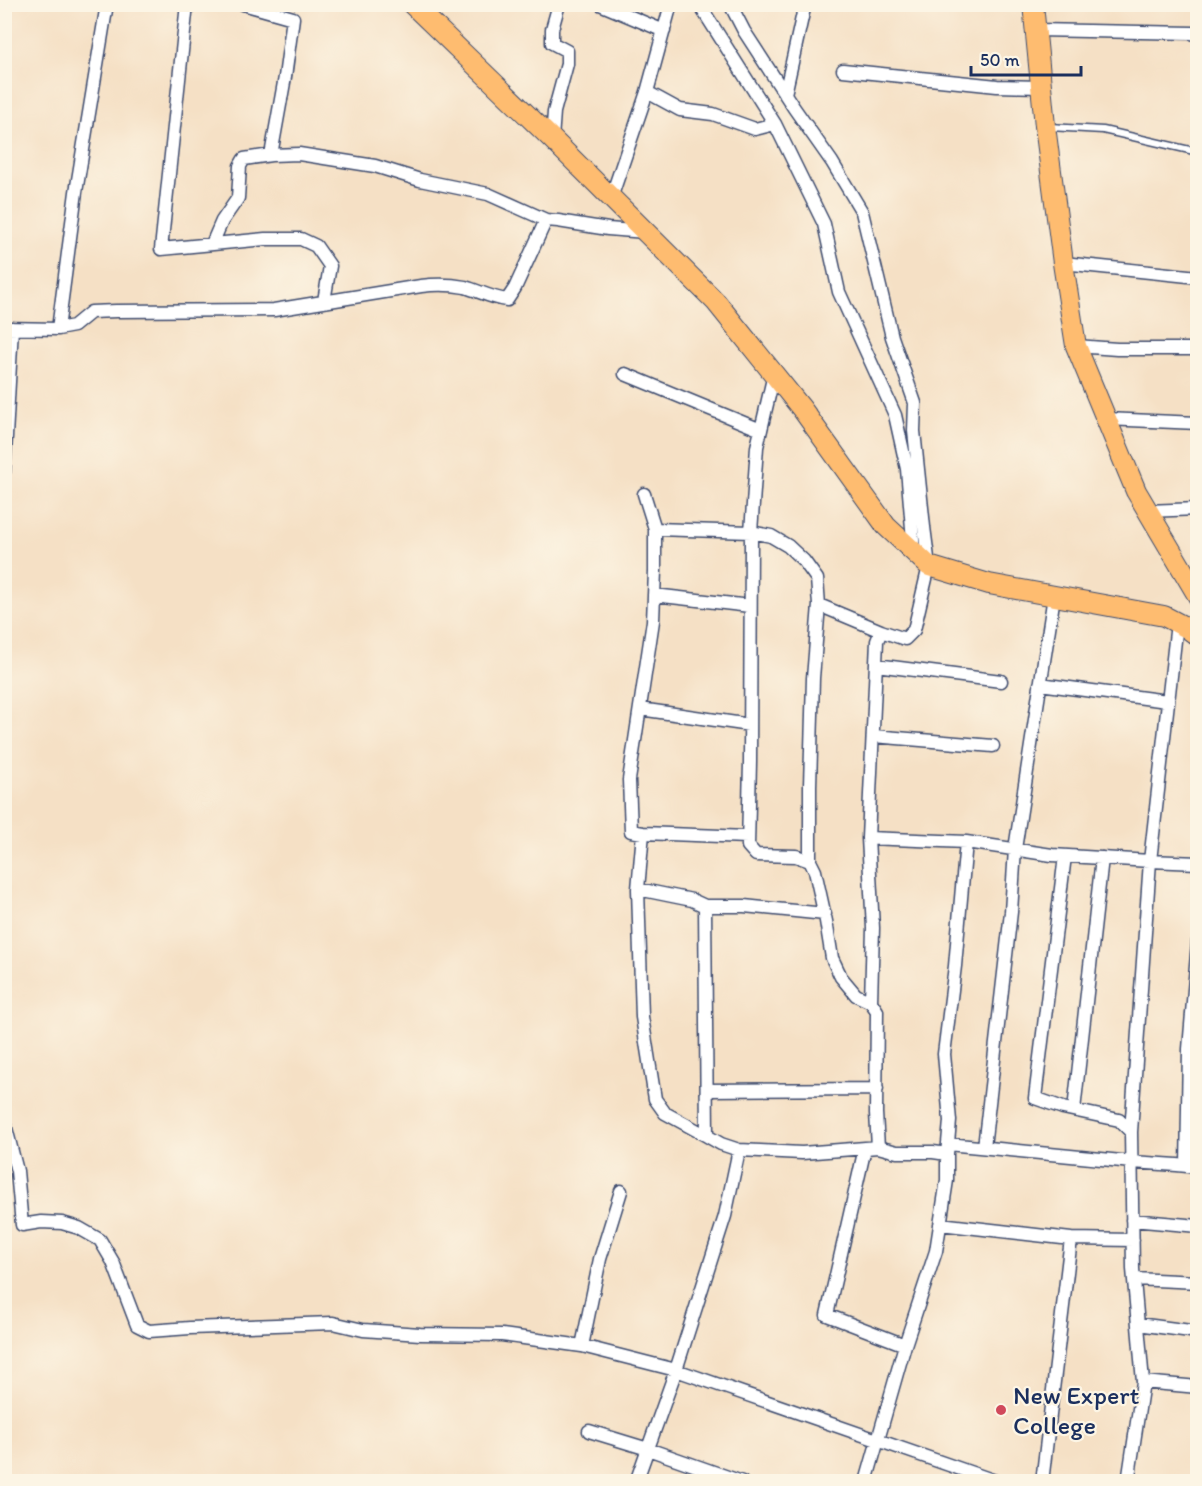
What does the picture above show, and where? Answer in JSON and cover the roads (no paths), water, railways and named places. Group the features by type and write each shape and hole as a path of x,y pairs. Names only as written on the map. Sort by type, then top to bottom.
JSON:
{"main road":[{"path":"412,4 552,139 716,303 802,409 886,526 929,566 989,584 1164,616 1197,636"},
{"path":"1033,4 1045,126 1076,346 1136,491 1197,596"}],"street":[{"path":"58,329 76,192 107,4"},
{"path":"187,4 161,249 266,239 301,239 316,246 330,266 324,301"},
{"path":"243,4 292,18 285,77 271,155"},
{"path":"552,139 554,112 567,64 567,51 552,43 552,29 559,4"},
{"path":"600,4 664,31"},
{"path":"611,198 647,92 671,4"},
{"path":"699,4 775,124 824,224 839,292 895,415 907,469 914,552"},
{"path":"730,4 744,31 784,94 832,162 862,212 892,337 915,403 914,431 929,566 914,630 905,639 819,605"},
{"path":"784,94 805,4"},
{"path":"1036,30 1193,33 1197,36"},
{"path":"843,70 997,86 1041,87"},
{"path":"647,92 680,110 712,114 755,129 775,124"},
{"path":"212,244 222,221 238,198 238,176 244,159 299,154 375,166 420,180 488,194 546,220 645,232"},
{"path":"4,472 8,328 58,329 74,326 91,312 274,310 441,284 466,288 507,300 515,288 546,220"},
{"path":"1063,264 1197,277"},
{"path":"1076,346 1117,349 1197,349"},
{"path":"626,374 761,430"},
{"path":"774,374 757,447 751,532 747,837 748,846 756,855 796,856 810,861"},
{"path":"1106,419 1197,423"},
{"path":"644,494 655,529 653,621 629,780 631,831 747,837"},
{"path":"1148,511 1197,509"},
{"path":"655,529 751,532 771,536 788,546 804,561 817,579 819,605 812,690 810,861 815,871 825,914 832,958 841,977 856,994 871,1002 877,1011 878,1147"},
{"path":"654,595 750,606"},
{"path":"984,1147 1011,912 1015,849 1054,596"},
{"path":"1128,1482 1143,1382 1134,1279 1131,1132 1150,861 1177,623"},
{"path":"871,1002 873,928 868,838 877,641 881,631"},
{"path":"876,665 1001,681"},
{"path":"1040,684 1167,701"},
{"path":"640,709 750,725"},
{"path":"873,736 993,746"},
{"path":"643,833 638,889 642,1017 655,1099 665,1113 721,1144 739,1150 802,1153 878,1147 897,1152 933,1152 984,1147 1192,1167 1189,1049 1197,942"},
{"path":"868,838 966,842 1065,856 1197,862"},
{"path":"866,1482 905,1345 936,1251 946,1180 950,1121 944,1054 955,966 966,842"},
{"path":"1065,856 1035,1098 1063,1108 1119,1120 1131,1132"},
{"path":"1074,1110 1102,858"},
{"path":"638,889 692,900 705,906 744,906 825,914"},
{"path":"705,906 707,1136"},
{"path":"707,1090 877,1089"},
{"path":"4,1127 17,1171 22,1225 40,1222 62,1223 79,1228 100,1240 113,1262 137,1325 149,1332 190,1328 333,1323 363,1330 420,1334 502,1335 582,1346 676,1370 999,1482"},
{"path":"865,1148 827,1315 905,1345"},
{"path":"636,1482 676,1370 725,1216 739,1150"},
{"path":"582,1346 600,1259 621,1191"},
{"path":"1132,1220 1197,1226"},
{"path":"940,1224 1071,1239 1133,1240"},
{"path":"1042,1482 1071,1239"},
{"path":"1134,1279 1197,1282"},
{"path":"1138,1324 1197,1332"},
{"path":"1143,1382 1197,1387"},
{"path":"589,1431 742,1482"}],"lane":[{"path":"1045,126 1103,130 1194,151"}],"place":[{"name":"New Expert College","path":"1001,1410"}]}
